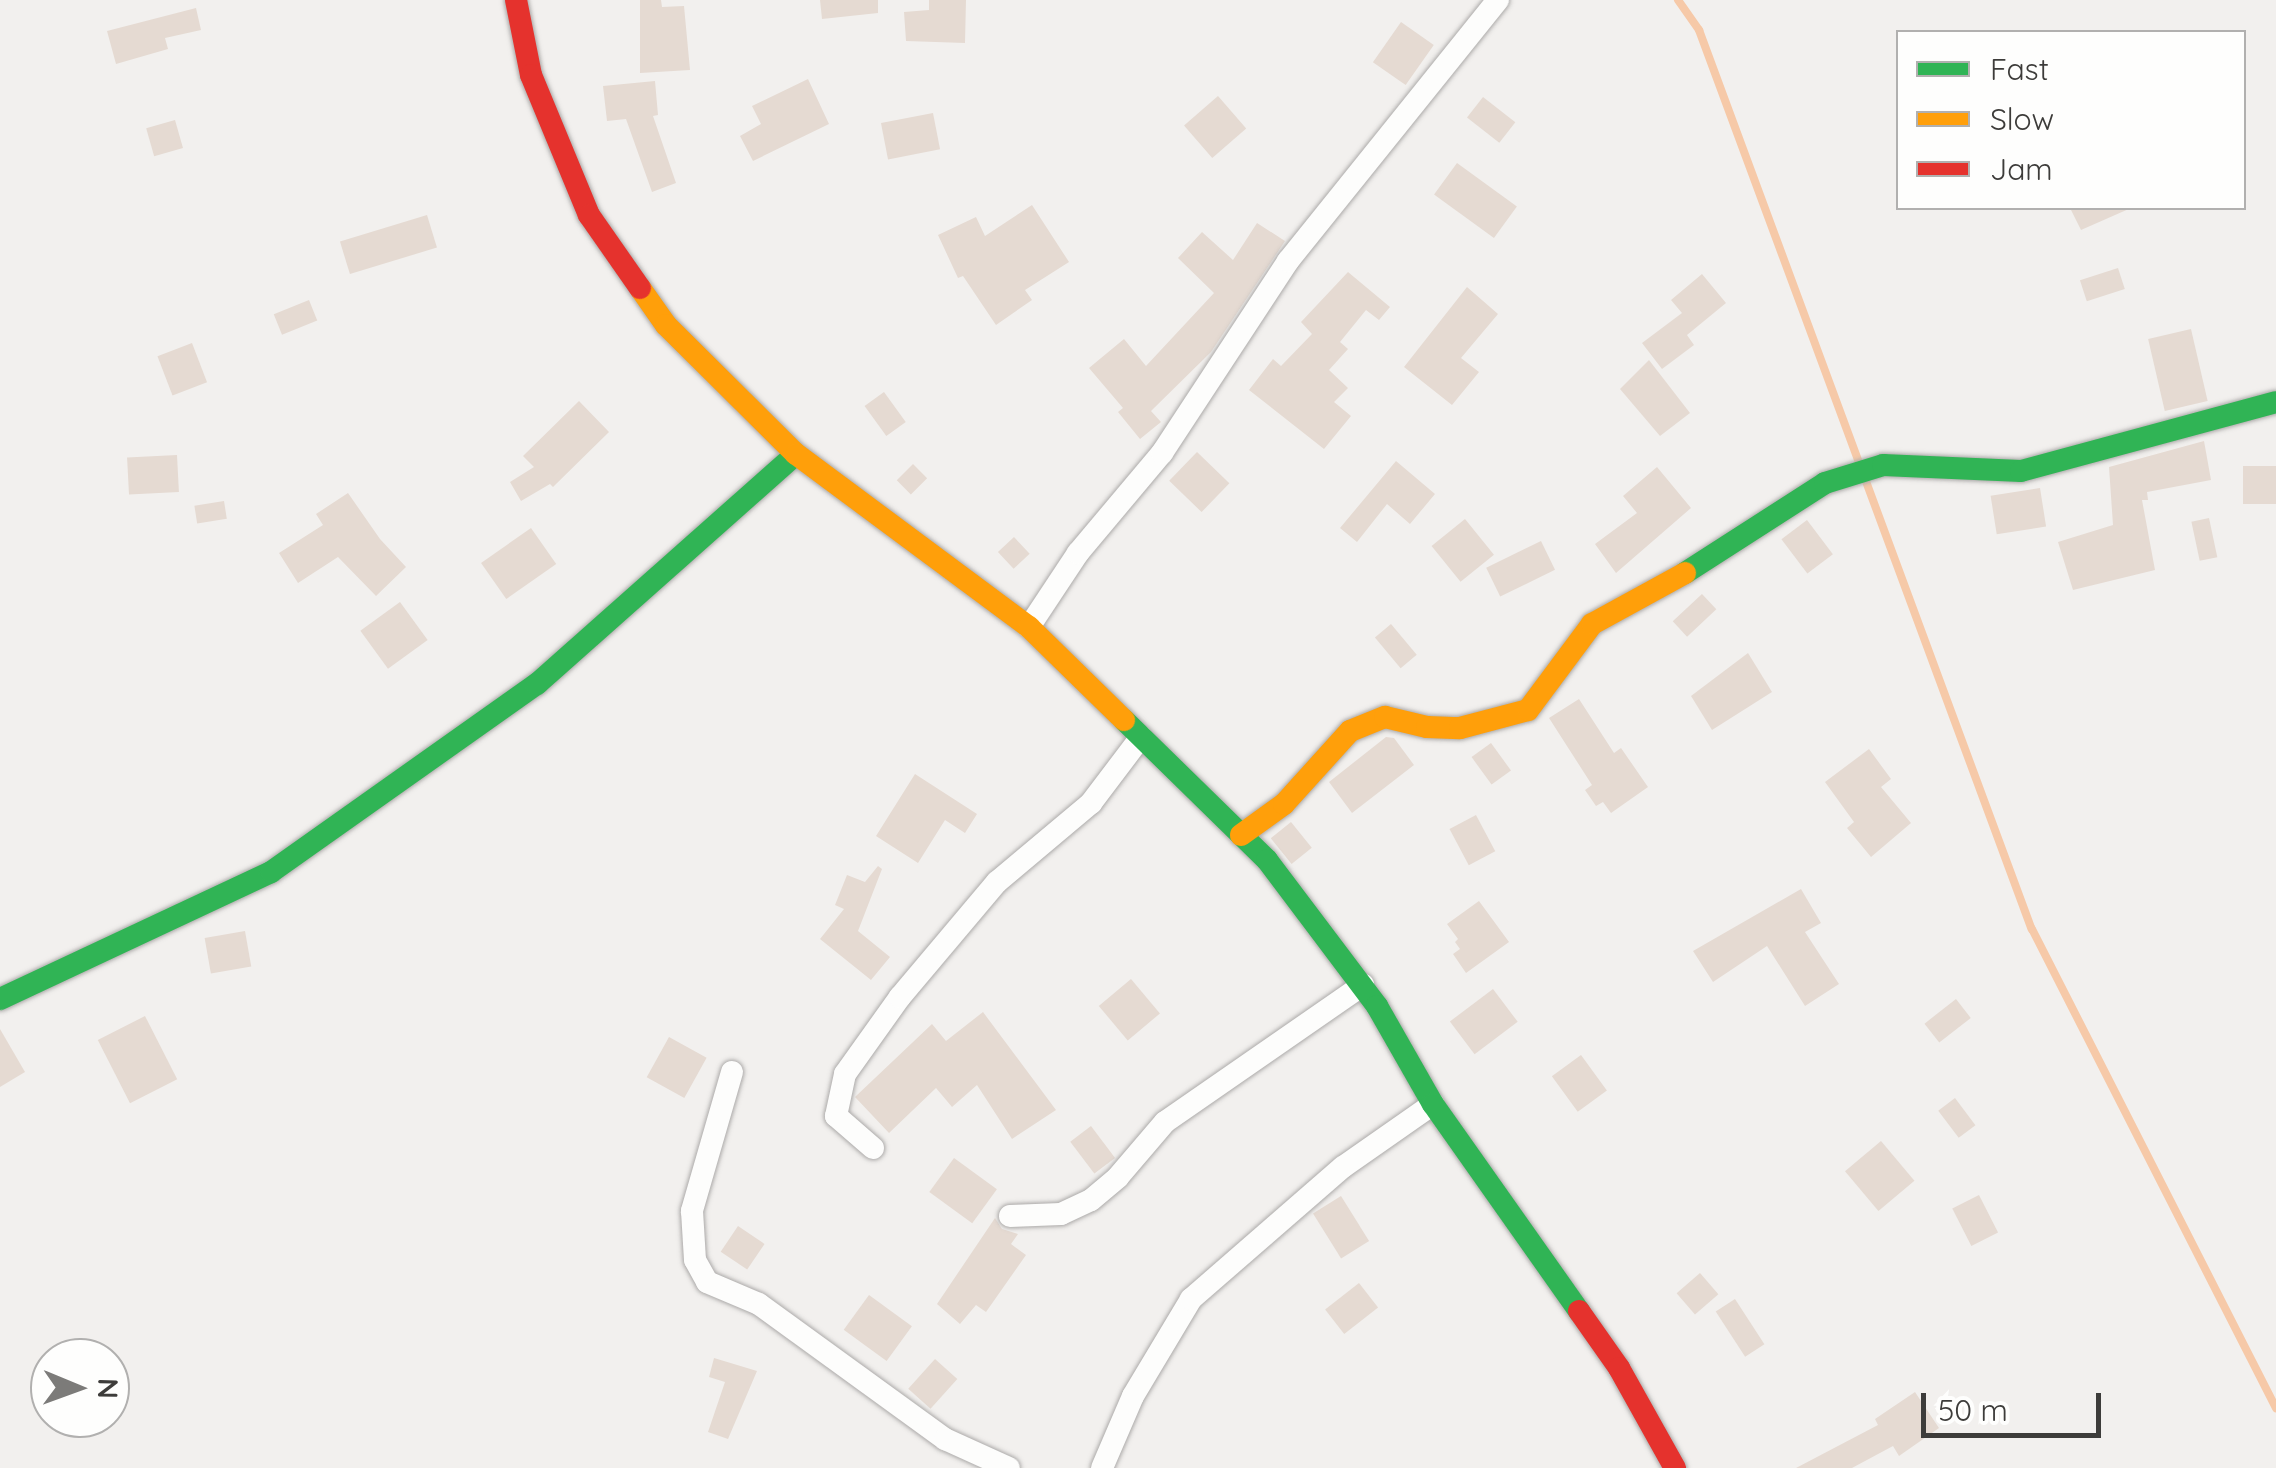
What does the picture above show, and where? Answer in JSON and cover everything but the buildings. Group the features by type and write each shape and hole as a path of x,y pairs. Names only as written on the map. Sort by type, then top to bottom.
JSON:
{"street":[{"path":"516,0 531,75 589,214 666,325 796,454 1028,627 1267,860 1363,985 1433,1104 1619,1368 1675,1468"},
{"path":"1028,627 1078,553 1162,452 1288,261 1498,0"},
{"path":"1241,835 1284,804 1350,730 1385,717 1427,727 1460,728 1528,710 1592,624 1659,589 1825,482 1882,465 2020,471 2276,402"},
{"path":"0,1000 271,872 538,684 796,454"},
{"path":"874,1148 836,1116 845,1074 900,996 997,882 1090,803 1141,737"},
{"path":"1010,1216 1062,1214 1091,1200 1118,1176 1165,1122 1363,985"},
{"path":"732,1072 692,1211 695,1260 708,1282 759,1304 945,1439 1009,1468"},
{"path":"1102,1468 1133,1396 1190,1299 1342,1167 1433,1104"}],"waterway":[{"path":"1678,0 1699,30 1859,463"},
{"path":"1864,476 2032,929 2276,1408"}],"traffic: fast":[{"path":"1685,573 1825,483 1883,465 2021,471 2276,402"},
{"path":"0,999 271,872 537,684 796,454"},
{"path":"1124,720 1267,860 1377,1006 1433,1104 1579,1311"}],"traffic: slow":[{"path":"640,288 666,325 796,454 1029,627 1124,720"},
{"path":"1241,835 1284,804 1350,731 1385,717 1427,727 1460,728 1528,710 1592,624 1685,573"}],"traffic: jam":[{"path":"516,0 531,75 589,215 640,288"},
{"path":"1579,1311 1619,1368 1675,1468"}]}
